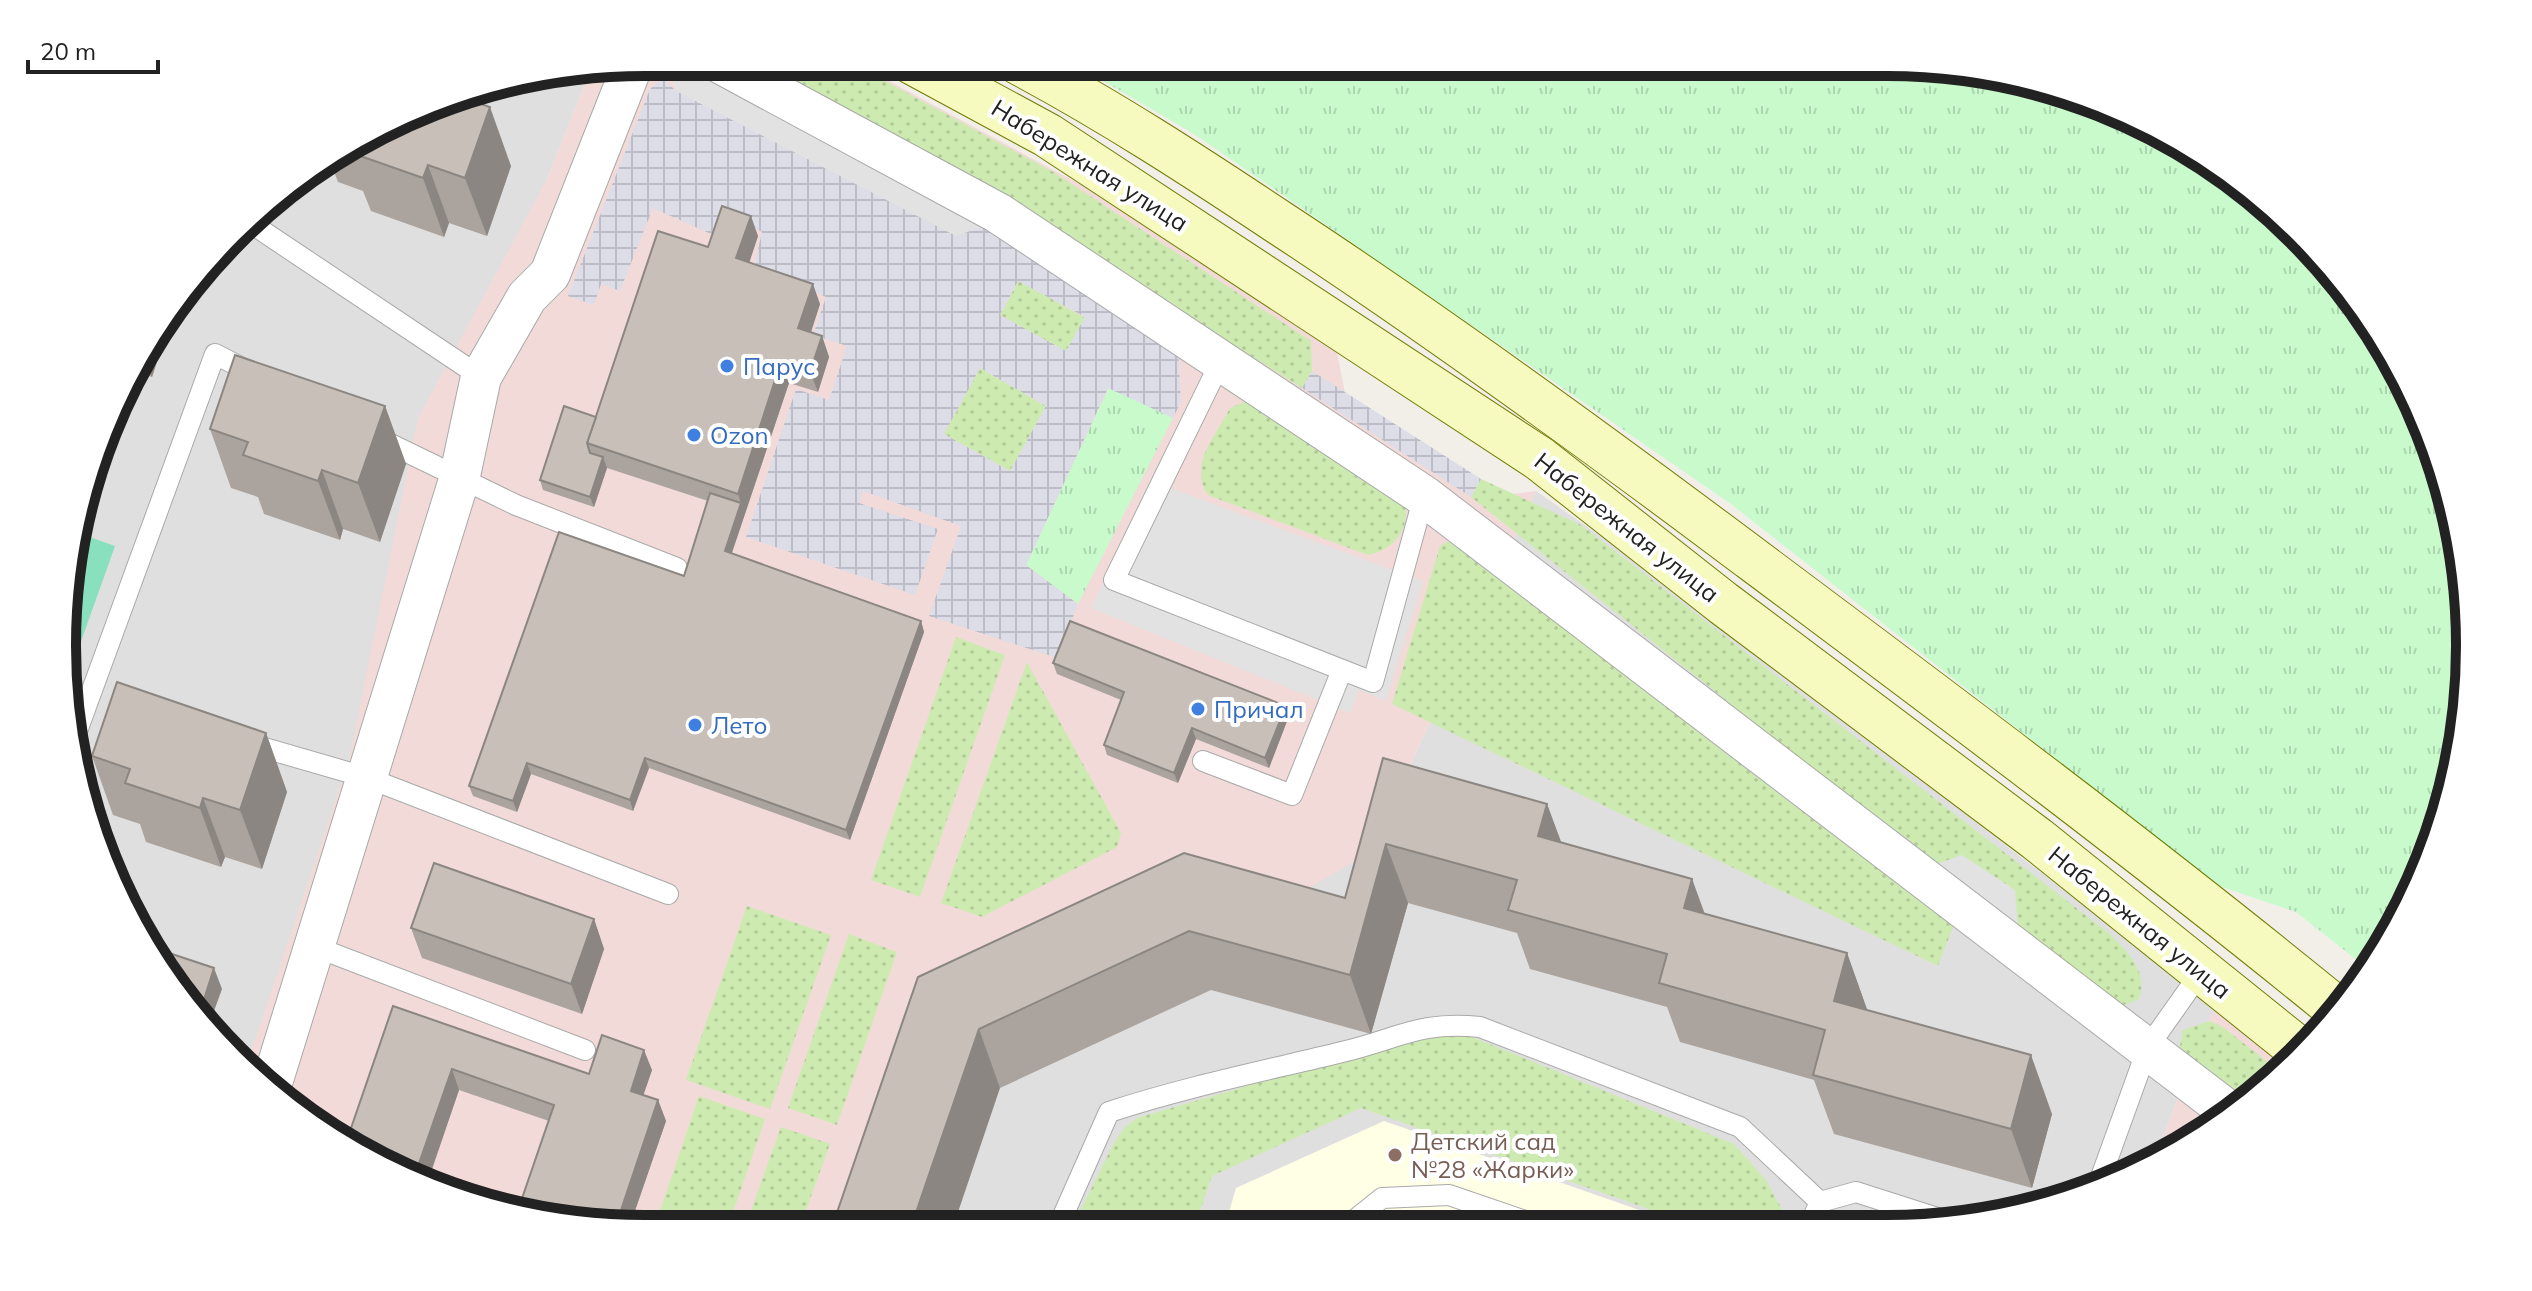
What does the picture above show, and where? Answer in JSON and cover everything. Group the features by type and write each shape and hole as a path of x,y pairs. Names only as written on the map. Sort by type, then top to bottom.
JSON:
{"main road":[{"name":"Набережная улица","path":"938,76 1047,135 1540,459 1723,603 2037,839 2293,1044"},
{"name":"Набережная улица","path":"1044,76 1120,118 1349,268 1563,417 1903,673 2329,1003"}],"street":[{"path":"274,1077 459,480 481,377 527,297 550,274 628,76"},
{"path":"744,76 998,213 1424,496 2221,1105"}],"lane":[{"path":"258,228 481,377"},
{"path":"82,726 97,700 215,354 270,382"},
{"path":"1220,363 1114,580 1373,682 1424,496"},
{"path":"364,431 459,480 677,568"},
{"path":"1203,761 1292,795 1342,670"},
{"path":"1871,712 1903,673"},
{"path":"221,736 368,778 668,894"},
{"path":"313,946 585,1050"},
{"path":"2103,1173 2148,1047 2201,972"},
{"path":"1063,1215 1109,1112 1161,1095 1348,1051 1405,1030 1447,1023 1480,1027 1740,1127 1820,1202"},
{"path":"1820,1202 1856,1192 1925,1214"},
{"path":"1361,1215 1382,1198 1449,1195 1508,1215"},
{"path":"1814,1215 1820,1202"}],"shaded area":[{"path":"646,76 880,76 1081,185 1337,352 1347,404 1486,497 1536,491 1371,851 1291,899 1202,889 848,1215 608,1214 498,1196 428,1172 361,1139 299,1097 250,1055 349,760 418,418 547,179 587,79"},
{"path":"671,76 709,76 993,223 956,237 676,91"},
{"path":"663,78 676,91 956,236 993,223 1178,350 1181,402 1173,418 1108,388 1026,565 1078,604 1057,658 929,616 961,526 863,491 859,503 938,529 915,595 746,537 796,389 829,400 847,346 813,335 826,297 754,267 762,232 732,216 722,239 653,208 620,291 601,284 594,305 568,296 650,89","holes":["1018,281 1085,317 1066,351 1000,315","980,368 1046,406 1010,471 944,434"]},
{"path":"587,79 547,179 250,1055 194,992 152,930 119,863 95,793 77,683 77,608 87,534 106,462 152,361 194,299 217,270 270,217 329,172 394,135 462,106 534,87"},
{"path":"1312,371 1481,479 1471,497 1302,388"},
{"path":"1154,482 1423,581 1386,701 1359,690 1350,713 1091,608"},
{"path":"1536,491 1652,572 2215,1007 2159,1145 2070,1185 2034,1196 1961,1210 1886,1215 840,1215 939,997 1371,851"},
{"path":"1962,855 2015,890 2018,929 1933,865"},
{"path":"2215,1007 2279,1058 2203,1119 2159,1145"},
{"name":"Детский сад №28 «Жарки»","path":"1384,1121 1653,1215 1228,1215 1236,1188"}],"green space":[{"path":"775,76 876,76 1055,173 1311,341 1312,371 1302,388 1008,202"},
{"path":"1095,76 1924,77 1998,87 2070,106 2138,135 2203,172 2262,217 2289,243 2315,270 2360,329 2380,361 2413,428 2437,498 2445,534 2455,608 2456,646 2455,683 2445,757 2437,793 2413,863 2380,930 2360,962 2296,912 2216,885 1731,504 1194,134"},
{"path":"1019,280 1085,318 1066,352 1000,315"},
{"path":"980,368 1046,406 1010,471 944,434"},
{"path":"1109,387 1173,418 1078,604 1026,565"},
{"path":"1244,402 1259,405 1405,501 1403,529 1393,543 1368,555 1208,495 1201,473 1206,451 1230,408"},
{"path":"1481,479 1581,525 2110,934 2130,956 2139,972 2141,990 2138,1000 2120,1006 1933,865 1471,497"},
{"path":"87,536 115,546 76,655 77,608"},
{"path":"1454,538 1959,912 1938,966 1392,704 1440,546"},
{"path":"956,637 1005,655 920,897 871,880"},
{"path":"1027,662 1121,833 1117,847 982,917 941,903"},
{"path":"747,906 831,935 770,1109 686,1080"},
{"path":"849,934 897,952 837,1125 788,1108"},
{"path":"2210,1021 2223,1027 2271,1065 2232,1098 2179,1051 2183,1030"},
{"path":"1425,1034 1470,1036 1734,1144 1766,1180 1785,1215 1666,1215 1361,1108 1212,1176 1199,1215 1078,1215 1115,1141 1124,1128 1137,1118"},
{"path":"699,1096 765,1119 732,1215 658,1215"},
{"path":"781,1127 830,1144 804,1215 749,1215"}],"building":[{"path":"475,102 490,107 465,178 428,165 423,178 357,155 428,119 462,106"},
{"name":"Парус","path":"722,206 751,216 736,258 813,284 798,328 822,336 810,372 781,362 738,494 587,443 658,231 708,247"},
{"path":"235,355 385,406 358,483 322,470 318,481 243,455 248,442 210,429"},
{"path":"564,406 596,417 587,443 590,453 603,457 590,497 540,480"},
{"name":"Лето","path":"710,493 741,503 725,551 921,621 846,830 645,758 630,800 527,763 513,801 469,786 559,532 684,576"},
{"name":"Причал","path":"1070,621 1286,706 1265,758 1192,728 1174,773 1104,745 1124,692 1053,663"},
{"path":"117,682 266,733 240,810 203,798 200,808 125,783 130,769 92,756"},
{"path":"1383,758 1547,804 1538,836 1692,879 1684,908 1847,953 1834,1001 2031,1055 2011,1129 1813,1075 1825,1030 1659,983 1667,954 1508,910 1517,880 1386,844 1350,975 1189,931 979,1029 915,1215 836,1215 918,977 1184,853 1345,898"},
{"path":"434,863 594,919 571,984 411,928"},
{"path":"166,952 214,968 203,1003"},
{"path":"393,1006 589,1074 602,1035 644,1050 631,1091 658,1100 620,1214 521,1201 554,1105 452,1069 418,1167 346,1130 350,1131"}],"place":[{"name":"Парус","path":"727,366"},
{"name":"Ozon","path":"694,435"},
{"name":"Причал","path":"1198,709"},
{"name":"Лето","path":"695,725"},
{"name":"Детский сад №28 «Жарки»","path":"1395,1155"}]}
